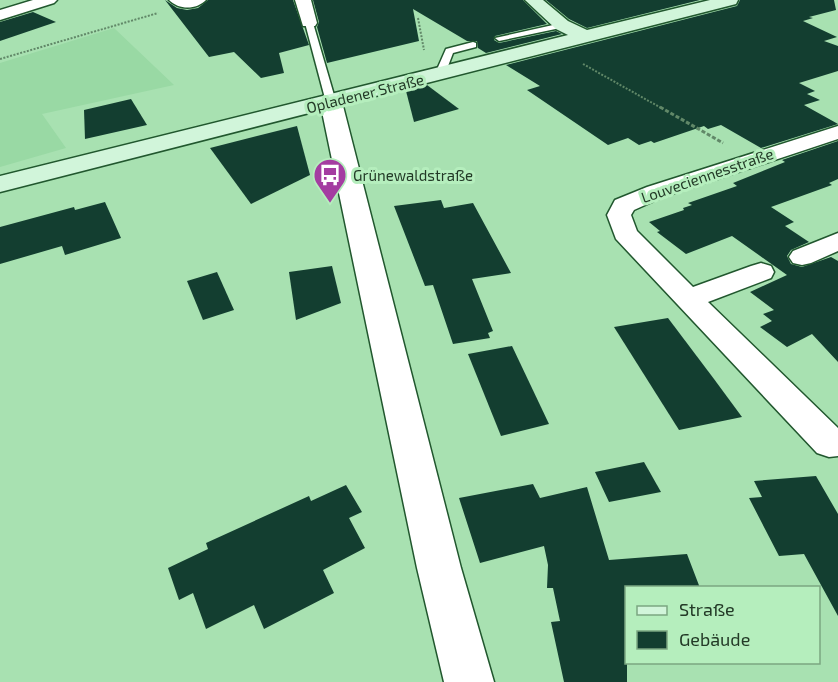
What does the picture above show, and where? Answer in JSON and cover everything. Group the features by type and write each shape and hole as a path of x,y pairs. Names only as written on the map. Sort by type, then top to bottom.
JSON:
{"main road":[{"path":"533,0 562,25 586,38"},
{"name":"Opladener Straße","path":"0,184 730,0"}],"street":[{"path":"0,15 49,0"},
{"path":"303,0 309,23"},
{"path":"331,102 439,568 469,682"},
{"name":"Louveciennesstraße","path":"835,446 625,234 619,215 624,205 752,159 838,132"},
{"path":"802,257 838,241"},
{"path":"688,299 761,272"}],"lane":[{"path":"309,23 331,102"},
{"path":"499,38 562,25"},
{"path":"500,28 537,30"},
{"path":"440,74 454,40 474,35"},
{"path":"449,51 473,45"}],"path":[{"path":"0,60 187,1"},
{"path":"551,46 752,159"}],"shaded area":[{"path":"114,28 174,85 42,114 66,148 0,167 0,63"}],"building":[{"path":"165,0 177,8 187,10 198,8 208,0 293,0 309,45 279,53 284,73 261,78 234,52 209,57"},
{"path":"313,0 523,0 547,24 495,36 494,40 499,43 556,31 562,34 486,53 478,48 477,41 467,41 413,9 419,41 327,63 317,27 319,22"},
{"path":"546,0 700,0 587,28 569,19"},
{"path":"740,0 834,0 836,10 809,17 813,18 803,21 837,37 824,41 838,46 838,71 799,83 815,91 807,94 820,100 804,105 838,124 761,148 721,125 708,129 704,126 654,143 651,141 639,145 628,138 608,145 527,90 540,86 506,65 737,6"},
{"path":"33,12 56,22 0,41 0,22"},
{"path":"427,85 459,109 414,122 406,91"},
{"path":"131,99 147,125 85,139 84,110"},
{"path":"297,126 310,175 251,204 210,148"},
{"path":"838,141 838,179 829,183 832,185 771,207 794,222 785,226 809,242 791,250 787,256 791,264 802,267 831,257 838,261 838,362 812,334 787,347 760,327 772,321 763,314 774,310 750,292 787,275 732,236 686,254 657,232 660,231 649,222 684,210 683,208 692,205 688,203 737,186 733,183 785,162 782,160"},
{"path":"441,200 444,208 473,203 511,273 472,279 493,331 488,333 490,338 453,344 433,285 425,286 394,206"},
{"path":"105,202 121,238 65,255 62,246 0,264 0,227 74,207 75,210"},
{"path":"332,266 341,303 296,320 289,272"},
{"path":"217,272 234,310 203,320 187,281"},
{"path":"668,318 742,417 679,430 614,327"},
{"path":"512,346 549,424 501,436 468,354"},
{"path":"644,462 661,492 609,502 595,472"},
{"path":"816,476 838,514 838,616 804,554 779,556 749,498 762,497 754,481"},
{"path":"533,484 540,498 587,487 609,560 687,554 699,586 625,586 627,682 564,682 551,622 560,621 553,588 547,588 548,565 544,546 480,563 459,498"},
{"path":"346,485 362,512 349,518 365,548 323,570 334,593 264,629 254,605 206,629 193,593 179,600 168,568 208,549 206,543 309,496 311,501"}],"place":[{"name":"Grünewaldstraße","path":"330,204"}]}
